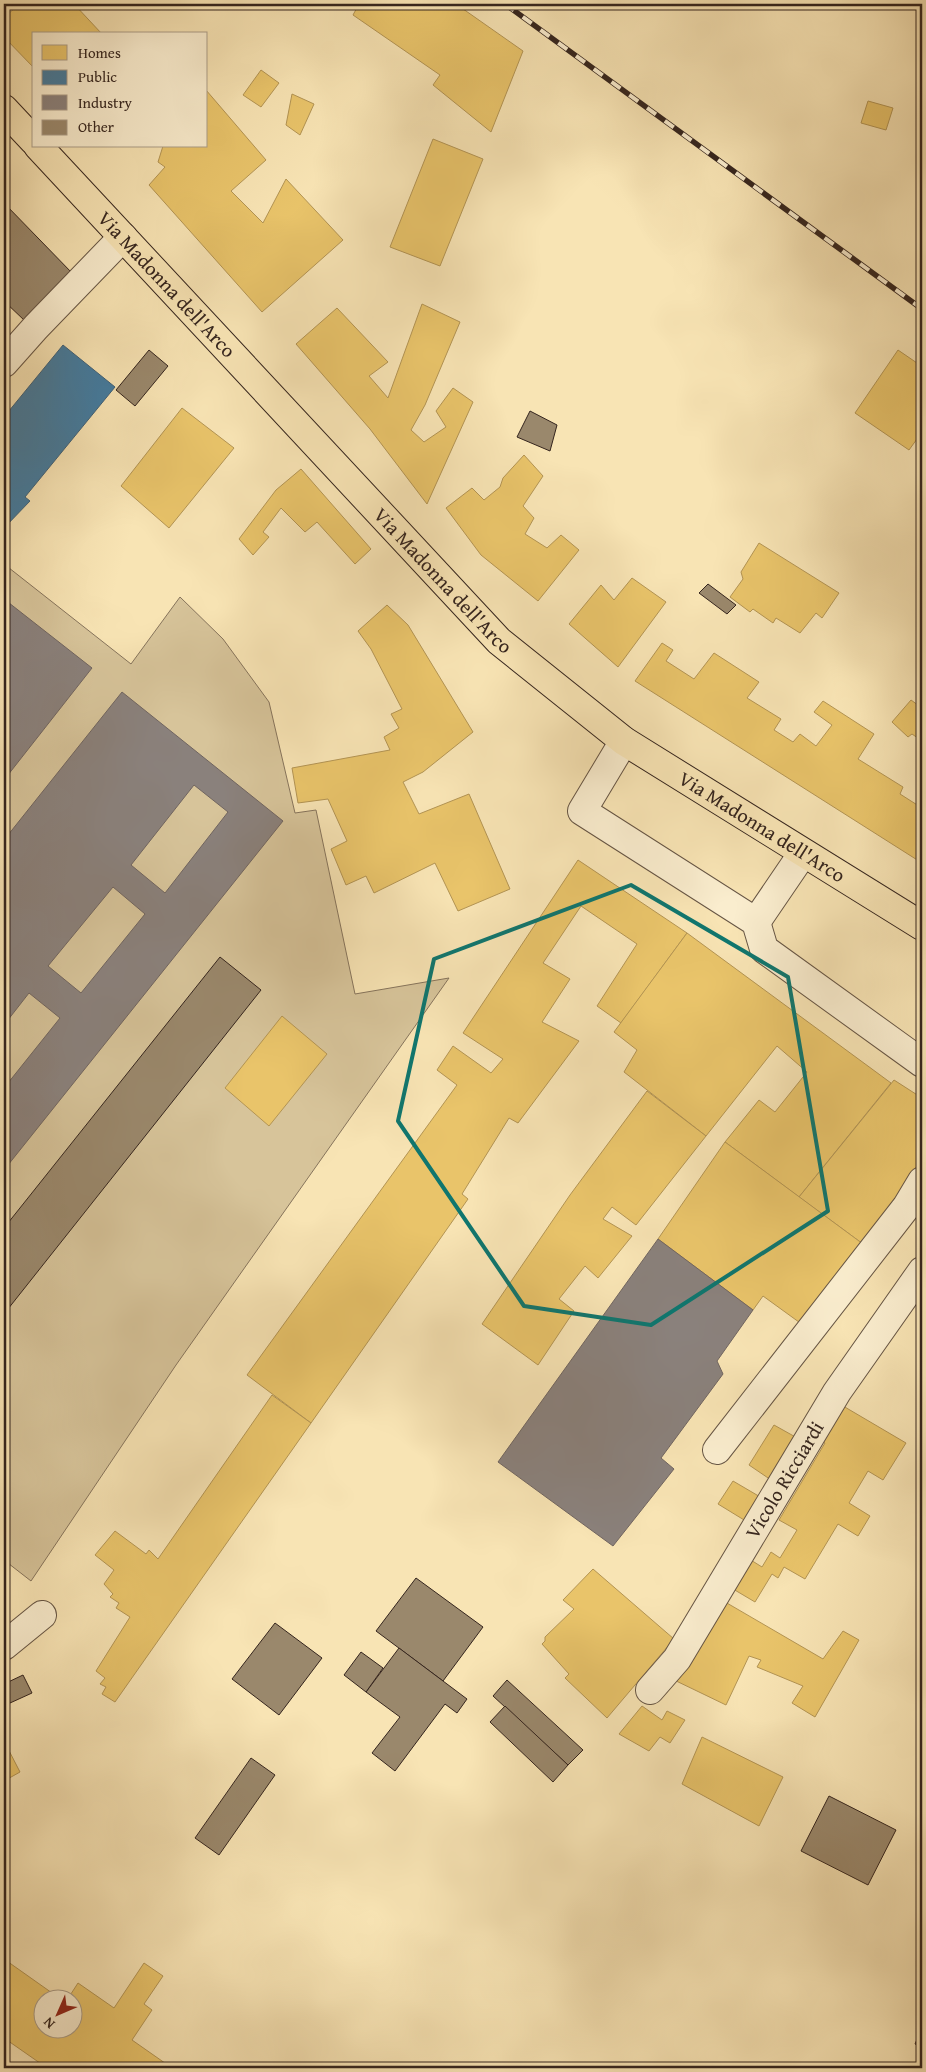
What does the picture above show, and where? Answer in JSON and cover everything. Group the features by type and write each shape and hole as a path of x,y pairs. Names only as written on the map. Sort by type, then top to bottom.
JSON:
{"main road":[{"path":"4,109 32,139"},
{"name":"Via Madonna dell'Arco","path":"40,148 499,641 624,741 922,926"}],"street":[{"path":"4,363 36,326 122,237"},
{"path":"624,741 582,811 756,922 764,949 922,1063"},
{"path":"756,922 803,853"},
{"path":"717,1450 907,1206 922,1181"},
{"name":"Vicolo Ricciardi","path":"650,1690 677,1659 837,1392 922,1271"},
{"path":"4,1646 42,1615"}],"highlighted area":[{"path":"631,885 788,977 828,1211 651,1325 524,1306 398,1121 434,959"}],"shaded area":[{"path":"4,564 131,664 180,597 223,639 269,702 295,813 316,810 355,994 449,978 176,1365 31,1581 4,1560"}],"building: Homes":[{"path":"19,4 74,4 100,32 32,32 32,66 4,37 4,18"},
{"path":"359,4 456,4 523,51 491,132 433,85 440,75 353,15"},
{"path":"261,70 279,83 261,107 243,95"},
{"path":"208,92 266,160 231,191 263,223 286,179 343,240 262,312 149,185 165,167 158,162 162,148 208,148"},
{"path":"292,94 314,104 300,135 286,125"},
{"path":"868,101 893,108 886,130 861,123"},
{"path":"433,139 483,159 440,266 390,247"},
{"path":"422,304 460,322 425,405 411,430 424,442 446,427 436,411 453,388 473,402 427,504 370,429 296,344 337,308 388,362 369,376 388,398"},
{"path":"898,350 917,363 920,359 922,361 922,432 909,450 855,413"},
{"path":"182,408 234,448 169,528 121,486"},
{"path":"524,455 543,476 523,506 534,518 525,534 547,548 561,535 579,550 538,601 481,555 446,508 472,488 484,500 500,487 503,478"},
{"path":"301,469 371,549 355,564 317,522 305,532 281,508 263,532 269,537 253,555 239,539 276,490"},
{"path":"759,543 839,593 822,618 816,613 800,633 776,618 773,623 753,609 750,612 730,597 743,579 741,572"},
{"path":"632,578 666,602 618,667 569,624 601,585 614,600"},
{"path":"387,605 408,625 473,732 423,772 403,782 419,814 469,794 510,889 458,911 435,863 374,893 366,876 346,885 331,849 347,841 328,799 298,803 292,768 390,750 384,737 399,728 391,714 402,709 371,649 358,631"},
{"path":"662,643 673,650 666,661 694,679 714,653 759,682 747,698 781,719 774,730 793,742 800,734 816,746 832,725 814,712 823,701 874,734 858,759 903,787 900,794 922,808 922,863 635,681"},
{"path":"911,700 922,708 922,741 912,734 908,737 892,722"},
{"path":"578,860 687,933 621,1023 597,1006 637,944 581,906 543,963 570,979 542,1022 579,1041 518,1123 509,1118 462,1194 468,1199 311,1423 247,1375 457,1085 437,1070 453,1046 491,1073 503,1059 463,1033"},
{"path":"687,933 891,1083 799,1197 725,1142 759,1100 775,1112 807,1072 777,1046 706,1136 624,1072 637,1050 614,1032"},
{"path":"282,1016 327,1054 269,1126 225,1088"},
{"path":"894,1080 922,1098 922,1160 863,1244 799,1197"},
{"path":"647,1091 706,1136 636,1225 612,1207 603,1219 632,1236 598,1278 585,1266 559,1299 574,1311 538,1365 482,1324 570,1195"},
{"path":"725,1142 863,1244 803,1325 763,1296 753,1310 658,1239"},
{"path":"272,1395 311,1423 115,1702 102,1694 106,1687 100,1684 105,1678 96,1671 130,1617 116,1608 119,1603 110,1597 113,1594 104,1584 114,1570 95,1555 115,1531 146,1554 149,1550 158,1559"},
{"path":"838,1403 906,1443 883,1480 868,1471 849,1503 870,1516 858,1536 838,1524 805,1579 784,1567 778,1578 772,1574 755,1602 728,1586 746,1557 762,1567 771,1552 780,1558 797,1530 779,1520 825,1443 817,1438"},
{"path":"774,1425 799,1439 774,1482 749,1465"},
{"path":"733,1481 762,1498 749,1523 718,1504"},
{"path":"593,1569 674,1639 607,1718 565,1678 569,1674 542,1644 545,1641 545,1637 574,1609 563,1600"},
{"path":"720,1599 823,1659 843,1631 859,1640 815,1717 792,1703 803,1686 757,1667 761,1660 749,1656 726,1705 670,1678"},
{"path":"642,1706 662,1720 667,1711 685,1720 670,1743 660,1737 649,1751 619,1734"},
{"path":"702,1737 783,1777 759,1826 682,1784"},
{"path":"4,1741 20,1772 4,1781"},
{"path":"4,1959 48,1990 32,1990 32,2040 82,2040 82,1990 73,1990 78,1983 114,2008 144,1963 163,1976 144,2004 152,2010 132,2040 172,2068 47,2068 4,2038"}],"building: Public":[{"path":"63,345 115,387 25,497 30,501 4,528 4,417"}],"building: Industry":[{"path":"4,599 92,668 4,780"},
{"path":"122,692 283,821 4,1170 4,1088 60,1018 29,993 4,1025 4,840","holes":["194,785 228,812 165,893 131,865","113,887 145,914 81,993 48,966"]},
{"path":"658,1239 753,1310 717,1361 723,1374 661,1458 674,1469 613,1546 498,1462"}],"building: Other":[{"path":"4,203 73,274 25,321 4,301"},
{"path":"149,350 168,366 135,406 116,390"},
{"path":"530,411 557,425 550,451 517,437"},
{"path":"708,584 736,605 727,614 699,593"},
{"path":"220,957 261,990 4,1314 4,1228"},
{"path":"416,1578 483,1627 443,1681 376,1631"},
{"path":"275,1623 322,1658 279,1715 232,1679"},
{"path":"399,1648 467,1699 457,1713 445,1704 395,1771 372,1753 400,1717 366,1692"},
{"path":"361,1652 383,1668 366,1692 344,1675"},
{"path":"23,1675 32,1693 10,1703 4,1690 4,1684"},
{"path":"507,1680 583,1750 568,1765 493,1696"},
{"path":"505,1706 568,1765 553,1782 490,1722"},
{"path":"251,1758 275,1775 219,1855 195,1838"},
{"path":"829,1796 896,1830 868,1885 801,1851"},
{"path":"922,2028 922,2047 915,2044"}],"railway":[{"path":"505,4 922,309"}]}
